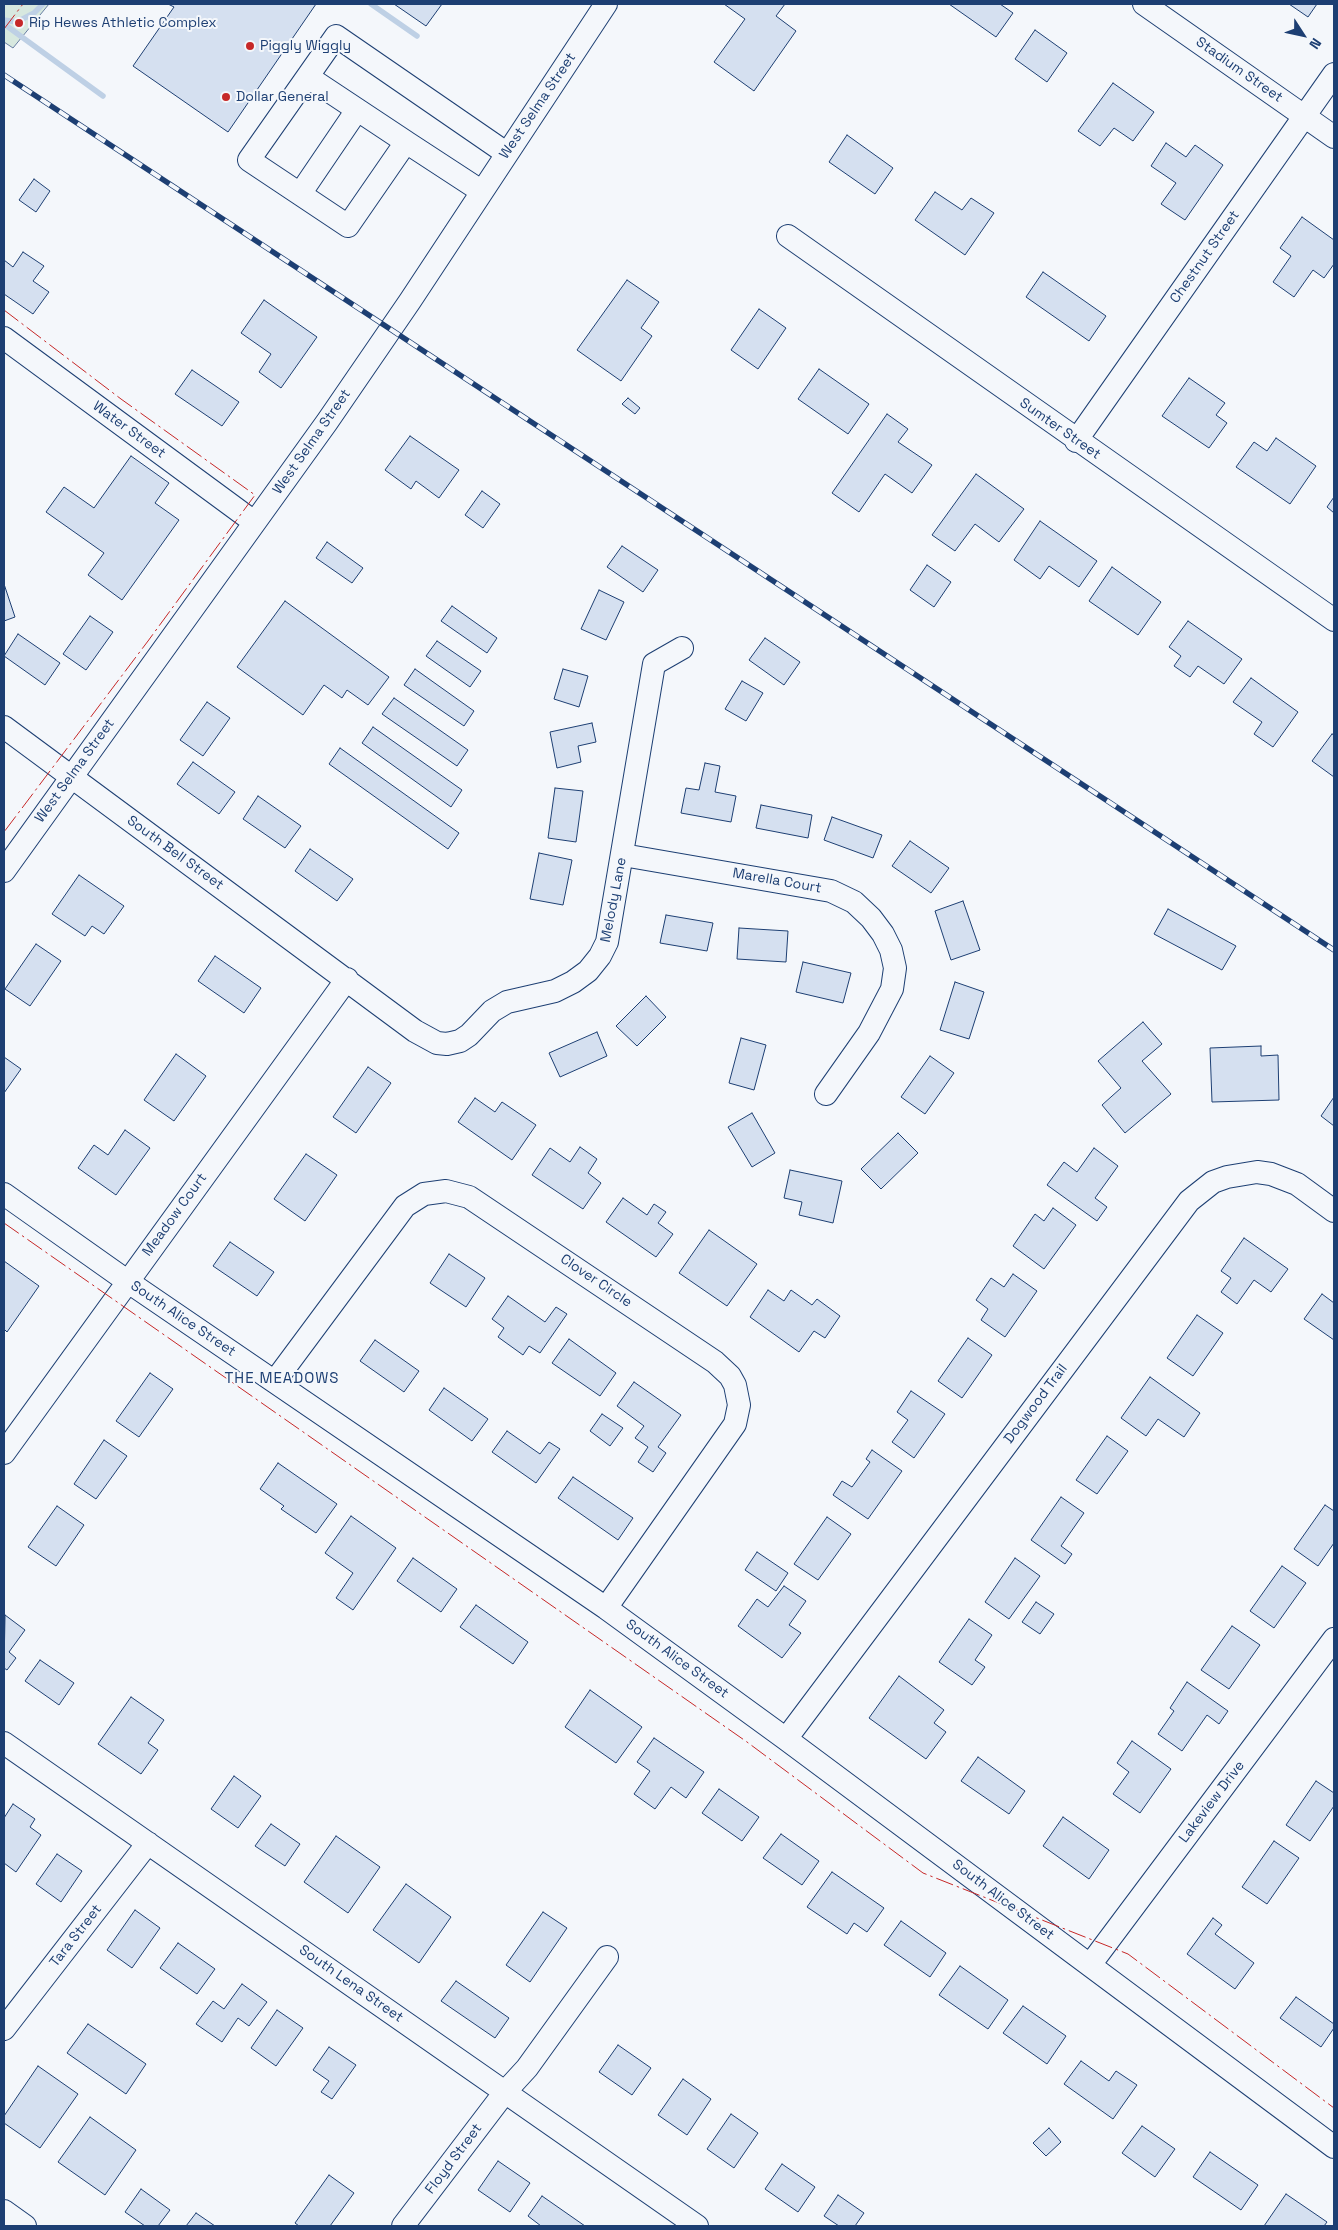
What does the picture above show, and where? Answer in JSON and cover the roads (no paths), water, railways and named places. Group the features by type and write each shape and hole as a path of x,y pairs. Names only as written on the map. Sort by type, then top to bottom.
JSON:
{"street":[{"name":"West Selma Street","path":"4,871 327,422 606,4"},
{"name":"Stadium Street","path":"1144,4 1334,137"},
{"path":"406,142 348,226 249,160 336,36 506,153"},
{"name":"Chestnut Street","path":"1076,441 1334,74"},
{"path":"308,77 481,191"},
{"path":"300,194 357,110"},
{"name":"Sumter Street","path":"788,236 1076,441 1334,620"},
{"name":"Water Street","path":"4,338 254,522"},
{"name":"Melody Lane","path":"347,979 426,1038 437,1043 448,1044 460,1041 469,1035 492,1011 507,1002 555,991 588,971 608,942 654,664 682,648"},
{"name":"South Bell Street","path":"4,728 347,979"},
{"name":"Marella Court","path":"623,855 831,891 854,902 871,918 883,934 891,950 895,968 892,989 869,1033 826,1094"},
{"name":"Meadow Court","path":"4,1453 347,979"},
{"name":"Dogwood Trail","path":"786,1739 1188,1201 1213,1182 1235,1175 1257,1172 1271,1174 1297,1184 1334,1211"},
{"name":"Clover Circle","path":"275,1381 397,1214 413,1199 434,1191 452,1191 470,1197 715,1362 730,1376 735,1385 739,1404 735,1424 606,1608"},
{"name":"South Alice Street","path":"4,1194 127,1281 606,1608 786,1739 1334,2147"},
{"name":"Lakeview Drive","path":"1090,1965 1334,1639"},
{"name":"South Lena Street","path":"4,1743 697,2226"},
{"name":"Tara Street","path":"4,2029 148,1843"},
{"name":"Floyd Street","path":"403,2226 505,2092 527,2068 607,1957"},
{"path":"4,2210 25,2226"}],"waterway":[{"path":"4,20 17,22 34,13 43,4"},
{"path":"371,4 417,36"},
{"path":"4,24 103,96"}],"railway":[{"path":"4,75 1334,950"}],"place":[{"name":"Rip Hewes Athletic Complex","path":"19,23"},
{"name":"Piggly Wiggly","path":"250,46"},
{"name":"Dollar General","path":"226,97"}],"district":[{"name":"THE MEADOWS","path":"282,1379"}]}
